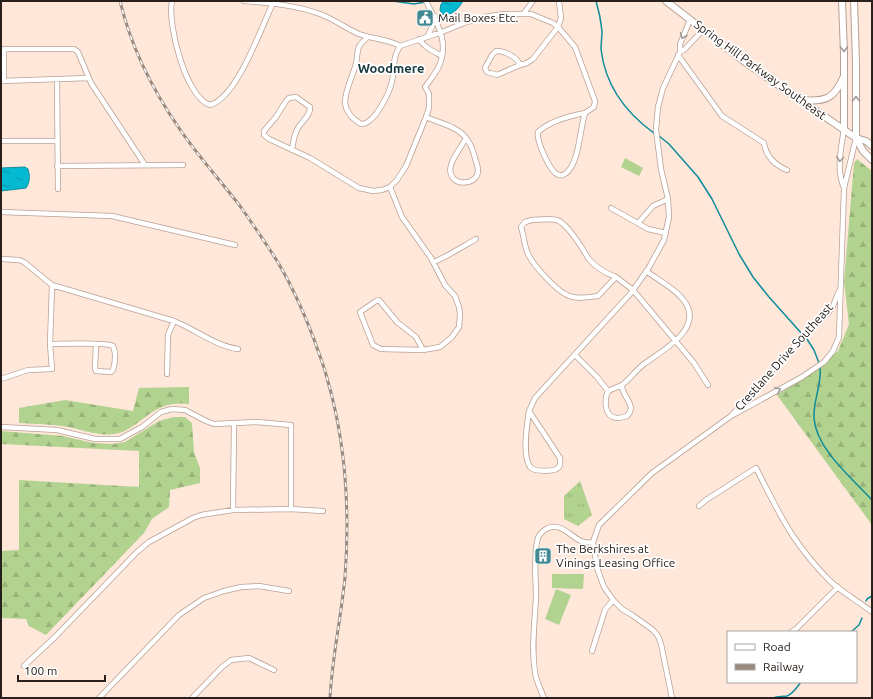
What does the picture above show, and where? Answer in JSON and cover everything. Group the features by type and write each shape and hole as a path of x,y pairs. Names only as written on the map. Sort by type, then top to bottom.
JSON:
{"street":[{"path":"172,1 170,18 176,47 192,86 200,98 210,105 224,96 238,77 273,4"},
{"path":"244,1 293,6 320,14 357,33 392,42 400,46"},
{"path":"292,150 297,130 309,114 310,107 296,97 289,98 286,101 276,117 264,131 264,135 269,139 319,163 359,188 373,191 390,187 397,180 406,166 426,118 429,108 428,94 425,87 439,67 442,56 444,42 442,32 426,1"},
{"path":"524,13 533,1"},
{"path":"520,65 519,61 503,52 498,51 492,55 485,68 487,72 498,75 527,63 533,59 558,26 561,18 559,1"},
{"name":"Spring Hill Parkway Southeast","path":"666,1 750,66 856,138 866,141 872,146"},
{"path":"842,1 845,74 844,130 840,162 840,178 844,188"},
{"path":"842,279 844,188 856,138 854,2"},
{"path":"368,37 358,47 356,62 345,97 345,107 348,114 361,124 371,120 383,103 392,83 394,57 400,46 484,17 524,13 531,14 558,26 575,47 595,101 594,107 585,113 563,119 538,132 537,137 548,163 555,174 564,175 568,172 575,161 585,113"},
{"path":"427,37 435,16"},
{"path":"529,411 560,458 561,464 556,469 536,470 532,469 530,466 527,456 525,434 529,411 535,398 633,290 664,240 669,217 668,199 661,169 656,130 658,107 663,88 679,54 680,44 690,20"},
{"path":"679,54 703,30"},
{"path":"419,39 422,44 442,56"},
{"path":"89,78 3,81 4,49 74,49 78,52 89,78 145,166"},
{"path":"679,54 722,116 764,144 766,152 779,166 787,170"},
{"path":"800,100 819,101 832,96 840,86 845,74"},
{"path":"56,80 58,189"},
{"path":"426,118 446,125 464,135 472,146 478,169 476,176 470,182 464,183 457,182 452,177 450,170 452,161 466,138"},
{"name":"Spring Hill Parkway Southeast","path":"856,138 862,151 872,160"},
{"path":"1,141 57,141"},
{"path":"57,166 183,165"},
{"path":"390,187 402,218 434,262 445,285 455,296 459,307 460,321 457,332 442,346 423,350 381,349 373,345 360,312 376,301 380,300 397,322 416,337 423,350"},
{"path":"638,223 653,206 668,199"},
{"path":"611,208 648,229 666,233"},
{"path":"1,212 112,216 235,245"},
{"path":"616,277 598,296 584,298 573,298 567,296 554,285 531,260 521,227 525,222 532,220 557,220 562,224 577,240 594,264 606,274 616,277 633,290 694,363 708,385"},
{"path":"434,262 476,239"},
{"path":"1,259 19,260 24,262 52,285 174,321 217,342 238,350"},
{"path":"608,391 622,385 642,365 675,341 688,326 690,315 687,305 675,292 646,271"},
{"name":"Crestlane Drive Southeast","path":"731,416 778,363 828,313 839,293 842,279"},
{"name":"Crestlane Drive Southeast","path":"593,542 599,525 652,473 731,416 802,377 830,356 836,347 839,337 842,279"},
{"path":"1,379 28,370 52,369 50,344 52,285"},
{"path":"167,374 168,335 174,321"},
{"path":"50,344 96,344 113,346 114,367 111,372 96,371 96,344"},
{"path":"575,355 597,377 608,391"},
{"path":"608,391 605,402 606,409 610,415 617,418 627,416 631,406 622,390 622,385"},
{"path":"1,427 57,430 95,439 120,439 142,427 161,412 172,409 185,410 206,422 214,424 257,422 291,425 291,509"},
{"path":"233,510 234,424"},
{"path":"699,506 756,468 793,536 830,581 849,597 872,612"},
{"path":"24,666 55,637 143,547 193,518 233,510 291,509 323,511"},
{"path":"544,698 535,675 533,655 536,559 538,538 540,534 555,527 565,530 582,542 593,542 599,574 604,588 622,609 643,622 658,636 672,698"},
{"path":"99,698 179,615 204,598 241,587 259,586 289,591"},
{"path":"793,631 838,587"},
{"path":"592,651 605,610 613,600"},
{"path":"192,698 222,667 231,660 249,658 274,670"}],"green space":[{"path":"625,158 643,168 639,176 621,167"},
{"path":"857,159 872,171 872,525 777,395 815,370 838,351 849,324 844,282 854,163"},
{"path":"189,387 189,404 181,403 166,405 154,411 123,432 102,434 62,426 19,423 19,408 65,400 133,411 139,388"},
{"path":"173,417 185,417 192,423 194,452 200,468 200,483 170,490 169,507 152,519 144,533 46,635 29,626 26,619 1,618 1,551 19,550 19,480 139,487 139,451 1,444 1,431 63,436 93,443 112,444 125,442 159,421"},
{"path":"580,481 592,515 578,526 564,519 564,496"},
{"path":"552,574 584,574 583,589 552,588"},
{"path":"556,589 571,595 559,625 545,619"}],"water":[{"path":"444,1 463,1 452,13 442,14 440,10 441,4"},
{"path":"25,167 28,169 29,177 26,188 1,191 1,168"}],"waterway":[{"path":"393,1 414,4 431,1"},
{"path":"596,1 602,27 601,49 603,62 612,87 626,108 655,134"},
{"path":"659,136 669,144 698,177 712,199 739,254 753,277 802,334"},
{"path":"805,336 814,350 819,363"},
{"path":"820,367 820,380 814,411 816,430 828,452 845,473 872,500"},
{"path":"866,601 872,596"},
{"path":"852,631 859,625 862,618"},
{"path":"773,698 789,695 800,683"}],"railway":[{"path":"120,1 136,51 151,83 186,138 240,206 277,261 300,306 326,374 339,427 347,502 345,577 330,698"}],"place":[{"name":"Mail Boxes Etc.","path":"425,18"},
{"name":"The Berkshires at Vinings Leasing Office","path":"543,556"}],"district":[{"name":"Woodmere","path":"391,68"}]}
